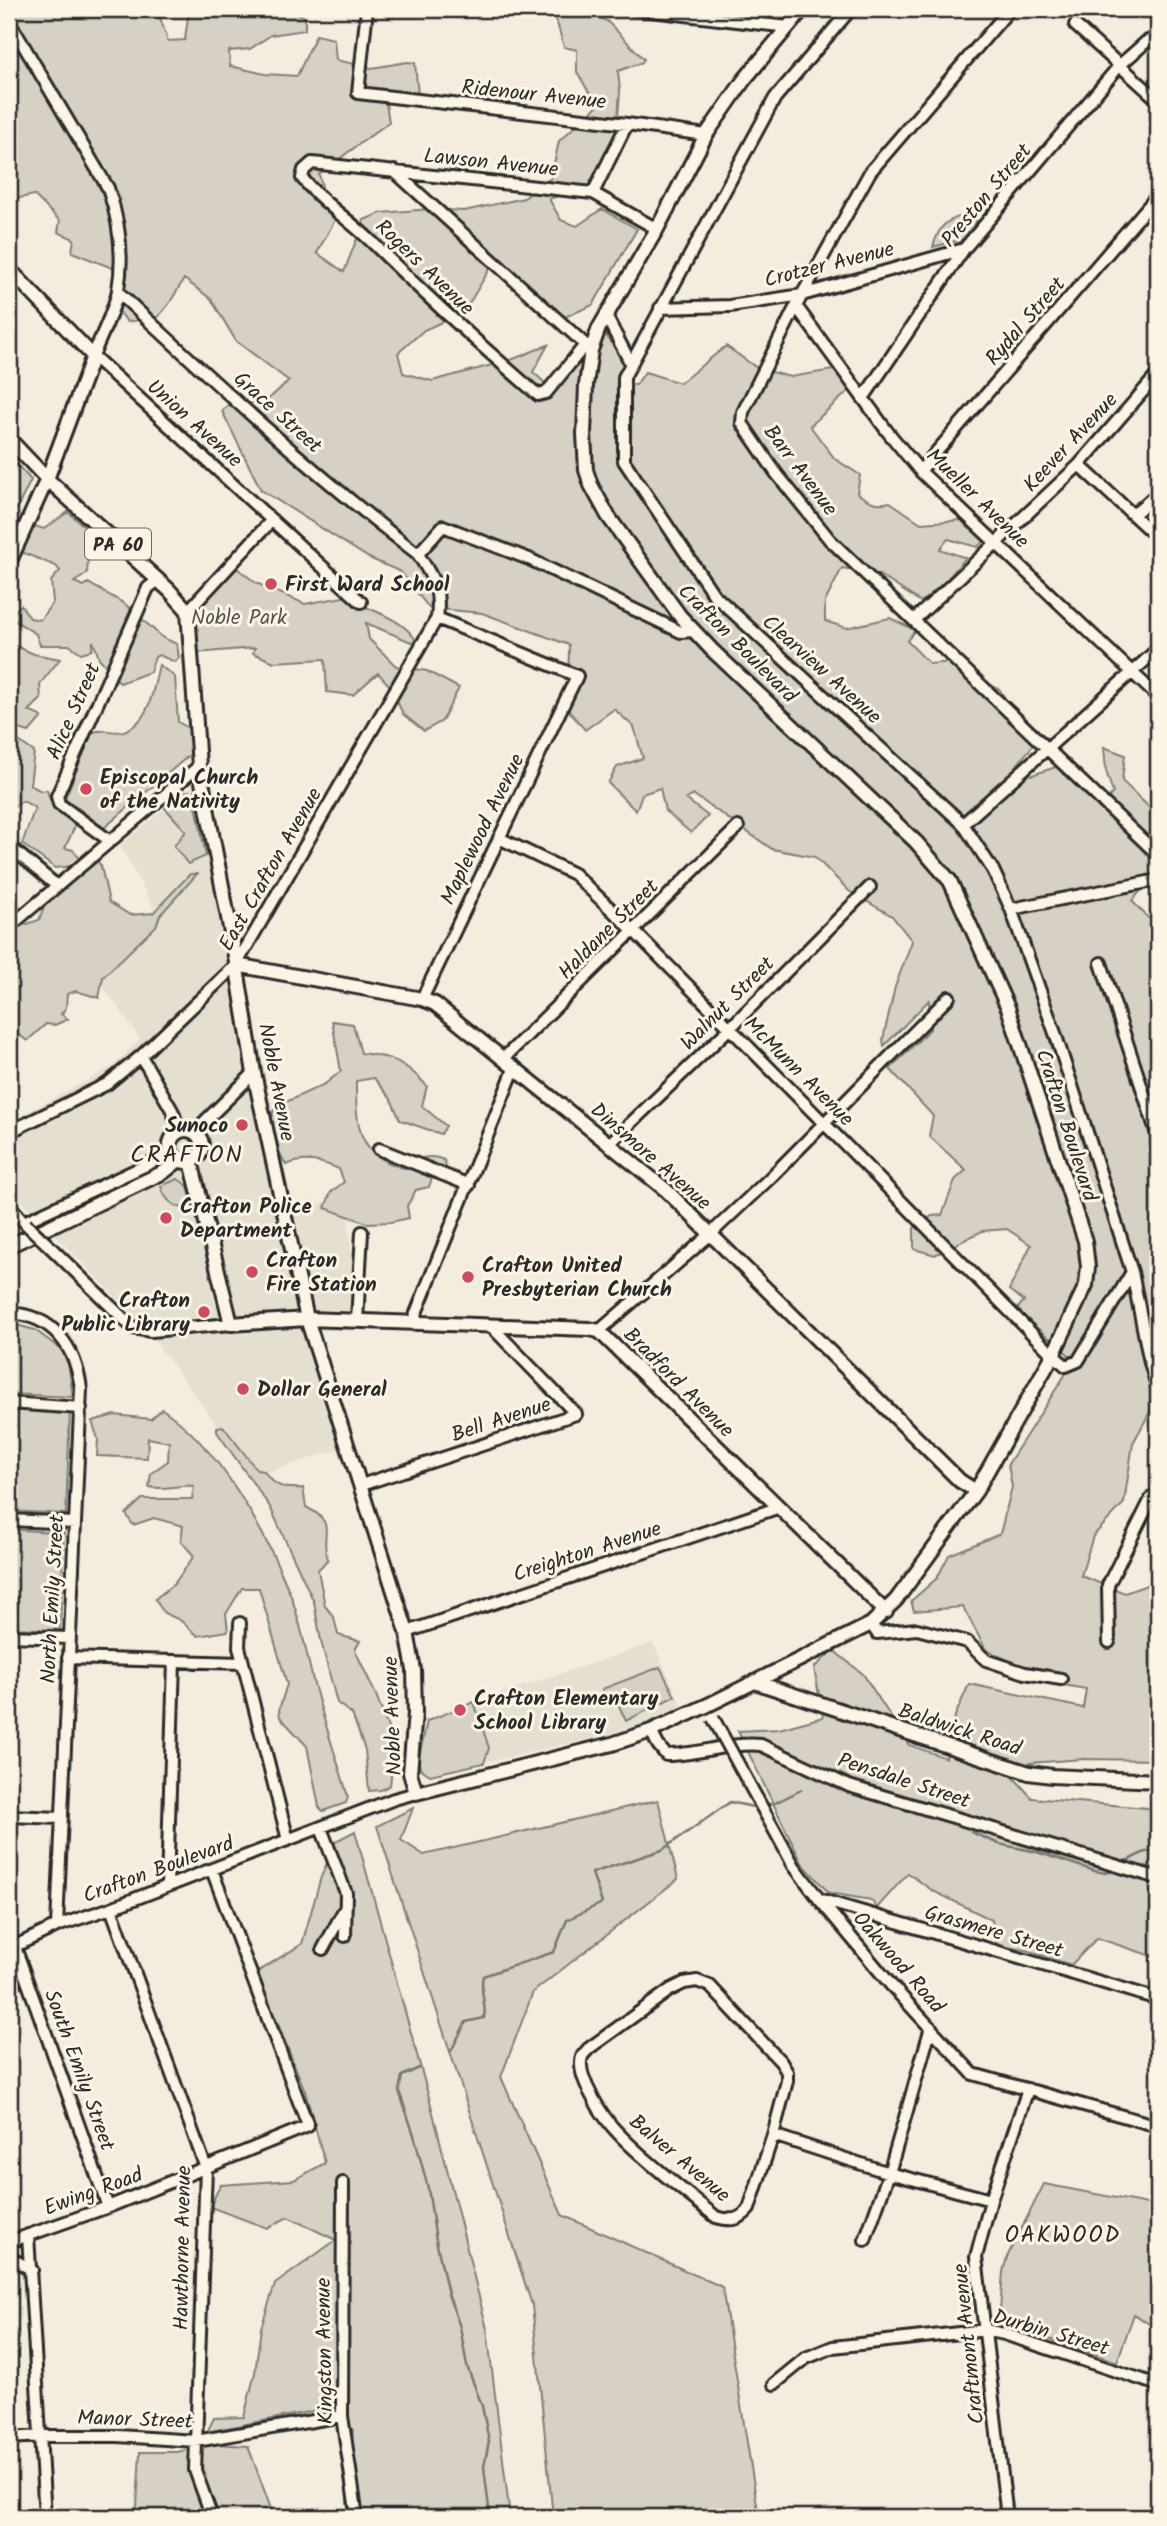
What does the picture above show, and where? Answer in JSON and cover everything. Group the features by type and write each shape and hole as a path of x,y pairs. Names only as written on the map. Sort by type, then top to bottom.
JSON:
{"main road":[{"name":"Crafton Boulevard","path":"416,1793 612,1744 710,1711 755,1682 871,1624 886,1612 976,1491 1053,1355 1082,1296 1088,1267 1086,1241 1008,1008 950,881 916,842 693,631 656,586 608,516 586,470 584,444 588,347 657,229 706,135 744,80 803,9"},
{"name":"Union Avenue","path":"9,269 93,356"},
{"path":"9,562 47,479 93,356"},
{"path":"9,439 47,479"},
{"name":"PA 60","path":"47,479 158,580 188,611"},
{"name":"Noble Avenue","path":"188,611 200,766 254,1073 307,1319 407,1632 414,1670 415,1713 410,1773 416,1793"},
{"name":"Dinsmore Avenue","path":"236,965 422,999 435,1004 663,1187 960,1481 976,1491"},
{"path":"9,1246 164,1172 181,1158 198,1156 202,1145 194,1132 179,1131 172,1138 181,1158 231,1324"},
{"name":"Bradford Avenue","path":"231,1324 307,1319 599,1331 886,1612"},
{"name":"Baldwick Road","path":"755,1682 1029,1773 1158,1780"}],"street":[{"name":"Ridenour Avenue","path":"367,9 358,93 706,135"},
{"path":"635,9 788,27"},
{"name":"Clearview Avenue","path":"851,9 775,99 624,377 624,461 714,595 963,824 993,870 1011,909 1056,1036 1132,1272 1158,1389"},
{"name":"Barr Avenue","path":"1010,9 870,172 796,306 743,412 742,423 776,473 830,540 1158,855"},
{"path":"9,21 108,188 114,207 121,253 118,292 93,356"},
{"path":"1075,25 1158,100"},
{"name":"Preston Street","path":"863,397 964,249 1120,65 1146,42 1158,37"},
{"path":"593,193 628,124"},
{"name":"Lawson Avenue","path":"312,163 593,193 657,229"},
{"name":"Rogers Avenue","path":"312,163 304,170 302,178 311,189 538,396 546,393 588,347"},
{"path":"394,171 588,347"},
{"name":"Rydal Street","path":"920,471 1158,195"},
{"name":"Crotzer Avenue","path":"660,309 730,306 802,295 964,249"},
{"name":"Grace Street","path":"118,292 281,444 418,554"},
{"name":"Mueller Avenue","path":"796,306 887,431 920,471 1158,697"},
{"path":"606,316 631,364"},
{"name":"Union Avenue","path":"93,356 361,602"},
{"name":"Keever Avenue","path":"915,619 1079,465 1158,374"},
{"path":"1079,465 1158,538"},
{"path":"1133,515 1158,492"},
{"path":"188,611 272,520"},
{"path":"437,618 440,599 435,581 418,554 443,526 529,559 681,632 693,631"},
{"name":"Alice Street","path":"110,841 59,804 57,796 148,588 158,580"},
{"name":"Maplewood Avenue","path":"422,999 577,677 437,618"},
{"name":"East Crafton Avenue","path":"9,1132 107,1084 141,1056 236,965 437,618"},
{"path":"963,824 1158,649"},
{"path":"9,927 200,766"},
{"name":"Haldane Street","path":"504,1058 738,827"},
{"name":"McMunn Avenue","path":"499,838 574,874 634,931 1053,1355"},
{"path":"9,846 57,886"},
{"path":"1011,909 1158,880"},
{"name":"Walnut Street","path":"610,1144 870,887"},
{"path":"1101,963 1158,1137"},
{"path":"599,1331 710,1234 949,997"},
{"path":"141,1056 173,1112 179,1131"},
{"path":"412,1323 515,1067"},
{"path":"194,1132 254,1073"},
{"path":"379,1149 469,1185"},
{"path":"9,1205 25,1223 181,1158"},
{"name":"Bradford Avenue","path":"25,1223 133,1328 151,1331 231,1324"},
{"path":"357,1321 362,1232"},
{"path":"1053,1355 1066,1366 1078,1361 1132,1272"},
{"name":"North Emily Street","path":"9,1313 22,1314 52,1328 66,1343 78,1367 80,1408 57,1926"},
{"name":"Bell Avenue","path":"361,1485 576,1414 491,1326"},
{"path":"9,1403 80,1408"},
{"path":"1109,1642 1108,1585 1152,1497 1158,1495"},
{"name":"Creighton Avenue","path":"407,1632 780,1507"},
{"path":"9,1520 75,1523"},
{"path":"240,1623 239,1647 242,1663 288,1840"},
{"path":"871,1624 877,1633 917,1629 967,1642 986,1660 1061,1679"},
{"path":"9,1636 69,1638"},
{"path":"68,1658 242,1663"},
{"path":"167,1886 174,1661"},
{"name":"Oakwood Road","path":"710,1711 794,1866 891,1985 973,2074 1158,2126"},
{"name":"Pensdale Street","path":"651,1731 666,1755 680,1755 710,1748 761,1745 849,1786 1158,1878"},
{"name":"Crafton Boulevard","path":"12,1948 57,1926 111,1909 394,1799 416,1793"},
{"path":"9,1816 61,1818"},
{"path":"321,1828 346,1893 345,1936"},
{"name":"Ewing Road","path":"9,2242 108,2207 308,2126 212,1870"},
{"name":"Grasmere Street","path":"819,1899 1158,1998"},
{"path":"323,1949 345,1907"},
{"name":"Hawthorne Avenue","path":"111,1909 206,2168 195,2470 212,2517"},
{"name":"South Emily Street","path":"12,1948 108,2207"},
{"name":"Balver Avenue","path":"697,1981 710,1986 782,2062 788,2072 773,2135 749,2209 742,2218 729,2221 716,2217 617,2133 603,2115 583,2078 582,2057 588,2049 670,1990 684,1983 697,1981"},
{"path":"865,2240 889,2173 931,2027"},
{"name":"Craftmont Avenue","path":"1007,2517 976,2257 991,2200 1028,2089"},
{"path":"773,2135 889,2173 991,2200"},
{"name":"Kingston Avenue","path":"343,2183 342,2416 357,2517"},
{"path":"28,2235 45,2517"},
{"path":"9,2257 32,2270"},
{"name":"Durbin Street","path":"774,2384 806,2358 832,2347 986,2330 1158,2385"},
{"name":"Manor Street","path":"9,2438 118,2436 196,2441 342,2416"}],"shaded area":[{"path":"195,784 226,883 293,1210 346,1197 359,1330 302,1331 340,1449 255,1476 142,1324 9,1188 9,1122 114,1066 140,1039 97,977 159,918 120,845"},
{"path":"653,1643 682,1706 621,1732 430,1775 421,1769 418,1762 427,1721 474,1702"}],"green space":[{"path":"9,9 157,9 168,41 185,40 189,9 289,9 305,17 305,30 271,35 250,49 229,51 230,66 265,74 297,76 316,35 334,39 336,60 372,68 415,63 418,95 386,104 389,122 319,174 328,212 335,220 317,253 344,272 364,220 381,213 431,209 464,211 524,198 551,178 559,141 597,106 577,72 577,50 564,47 553,9 604,9 597,17 607,21 644,59 641,63 618,71 620,91 617,133 593,185 549,199 561,220 577,226 602,209 637,229 593,305 553,322 492,265 464,312 424,330 398,353 403,373 432,381 511,360 548,345 533,372 545,383 580,364 605,334 622,358 642,343 617,383 636,385 645,372 680,383 726,346 757,368 790,377 833,370 852,388 810,426 835,459 860,475 857,493 872,502 890,502 921,523 962,520 986,540 977,547 948,539 940,549 966,558 939,588 921,602 879,575 842,568 825,602 825,621 846,628 890,618 915,630 907,641 930,664 951,662 1000,690 1033,745 1014,769 1032,775 1059,766 1099,806 1113,793 1106,771 1104,747 1125,755 1122,781 1158,816 1158,870 1132,901 1158,928 1158,1412 1151,1410 1133,1443 1124,1503 1093,1536 1081,1576 1125,1593 1158,1581 1158,1760 1083,1759 1029,1763 1009,1772 1032,1798 1158,1809 1158,1958 1097,1938 1071,1965 1026,1950 997,1946 992,1920 933,1891 908,1873 877,1908 871,1900 829,1893 802,1863 738,1731 779,1729 823,1717 814,1668 833,1650 863,1674 909,1745 946,1758 955,1716 969,1684 1083,1708 1086,1689 1063,1685 986,1650 963,1607 914,1611 911,1601 937,1578 949,1555 1000,1534 1012,1487 1008,1464 1065,1375 1069,1355 1016,1310 1024,1301 1009,1290 1031,1245 1007,1229 982,1231 935,1255 914,1249 914,1228 932,1216 942,1215 955,1180 966,1170 929,1136 933,1116 890,1069 930,1029 929,1000 884,1046 883,1039 895,987 912,941 892,916 849,891 815,857 772,849 694,795 686,799 708,816 691,833 665,811 660,788 642,794 636,811 608,783 617,767 643,758 634,727 614,709 585,730 568,710 569,645 482,613 429,608 401,572 369,558 261,490 222,411 228,405 266,401 289,381 236,341 211,299 184,279 158,317 127,322 117,308 125,273 72,252 74,239 58,232 60,221 34,195 9,200"},
{"path":"969,215 977,221 963,239 933,247 945,224 955,218"},
{"path":"9,456 31,480 12,519 44,529 68,512 92,533 87,574 74,582 84,586 88,583 125,604 163,638 177,644 179,658 175,662 159,655 155,657 150,672 120,683 99,658 93,641 92,650 81,653 69,645 40,645 36,634 9,617 21,605 30,618 40,620 53,602 51,581 60,571 56,566 9,547"},
{"name":"Noble Park","path":"237,568 256,583 305,604 359,594 366,607 407,629 416,641 411,642 366,623 369,639 396,666 427,671 459,688 442,721 424,731 403,714 390,686 378,673 353,695 327,692 325,659 274,662 253,653 255,648 195,653 198,650 198,642 192,641 193,628 199,608 211,592"},
{"path":"9,643 34,654 60,659 40,684 41,699 29,711 42,717 29,732 9,726"},
{"path":"159,665 175,677 178,722 192,730 193,752 104,828 65,798 92,733 124,731 140,720 149,703"},
{"path":"9,734 34,752 30,785 41,791 47,790 50,800 75,826 65,848 73,850 80,859 74,866 55,868 22,844 35,808 23,801 9,810"},
{"path":"189,791 194,795 206,856 188,864 174,846 186,831 165,808"},
{"path":"97,860 101,866 109,902 130,915 153,913 190,874 197,874 160,915 156,926 103,977 99,998 76,991 67,994 66,1008 61,1014 68,1019 55,1025 46,1024 27,1041 9,1027 9,952 12,929 39,920 48,897"},
{"path":"332,1021 353,1024 361,1053 382,1056 397,1062 419,1078 427,1086 422,1106 446,1126 441,1134 400,1120 391,1099 374,1078 356,1081 357,1111 362,1136 376,1155 404,1168 423,1158 444,1160 446,1167 432,1178 429,1187 416,1190 407,1206 409,1218 367,1223 325,1208 331,1192 344,1182 339,1169 312,1161 286,1165 279,1152 272,1121 275,1107 325,1084 341,1071"},
{"path":"178,1179 188,1186 193,1208 182,1208 165,1196 161,1186"},
{"path":"9,1323 35,1330 67,1354 73,1397 9,1394"},
{"path":"9,1409 70,1410 66,1514 9,1511"},
{"path":"162,1409 183,1425 221,1467 266,1541 297,1614 318,1698 348,1797 346,1803 323,1811 319,1807 307,1746 280,1717 279,1710 287,1684 259,1588 242,1588 226,1614 228,1631 198,1636 180,1620 164,1613 155,1599 174,1584 194,1556 181,1541 183,1526 154,1518 133,1525 126,1514 142,1499 192,1499 194,1486 149,1487 151,1473 168,1461 169,1442 148,1438 147,1458 97,1456 98,1439 92,1421 115,1415 151,1419"},
{"path":"223,1426 257,1470 264,1471 272,1481 281,1486 303,1488 306,1507 316,1513 325,1525 328,1559 318,1570 325,1606 334,1617 338,1635 360,1641 355,1650 376,1695 395,1747 390,1785 381,1790 369,1791 365,1750 352,1714 337,1703 314,1602 270,1507 217,1432 217,1427"},
{"path":"9,1529 64,1533 60,1630 9,1628"},
{"path":"660,1667 675,1696 626,1721 615,1697 605,1700 602,1689"},
{"path":"474,1702 489,1748 484,1763 430,1775 421,1769 418,1762 427,1721"},
{"path":"658,1800 678,1879 533,1992 501,2077 562,2215 722,2287 759,2517 553,2517 532,2305 377,1826 413,1808 401,1840 424,1855"},
{"path":"355,1831 431,2105 487,2329 510,2517 349,2517 347,2501 353,2429 317,2410 207,2432 214,2418 244,2417 255,2373 261,2328 275,2284 336,2240 288,2217 267,2228 210,2207 220,2185 294,2180 325,2163 305,2091 257,1972 302,1944 321,1877 336,1841"},
{"path":"1044,2184 1158,2206 1158,2330 1134,2314 1117,2362 999,2322 1003,2272 1007,2257"},
{"path":"216,2444 248,2446 274,2517 131,2517 137,2506 140,2452 177,2452"}],"waterway":[{"path":"765,1805 801,1790"},
{"path":"451,2051 466,2022 484,2018 483,1976 554,1952 567,1920 602,1903 592,1873 662,1850 730,1802 759,1806"},
{"path":"971,1832 999,1844 1037,1852 1095,1871 1113,1871"},
{"path":"1126,1861 1145,1852 1158,1850"},
{"path":"419,2068 402,2076 399,2091 428,2188 448,2294 460,2327 467,2366 482,2406 489,2441 484,2467 490,2517"}],"place":[{"name":"First Ward School","path":"271,584"},
{"name":"Episcopal Church of the Nativity","path":"86,789"},
{"name":"Sunoco","path":"242,1125"},
{"name":"Crafton Police Department","path":"166,1218"},
{"name":"Crafton Fire Station","path":"252,1272"},
{"name":"Crafton United Presbyterian Church","path":"468,1277"},
{"name":"Crafton Public Library","path":"204,1312"},
{"name":"Dollar General","path":"243,1389"},
{"name":"Crafton Elementary School Library","path":"460,1710"}],"district":[{"name":"CRAFTON","path":"187,1154"},
{"name":"OAKWOOD","path":"1063,2234"}]}
